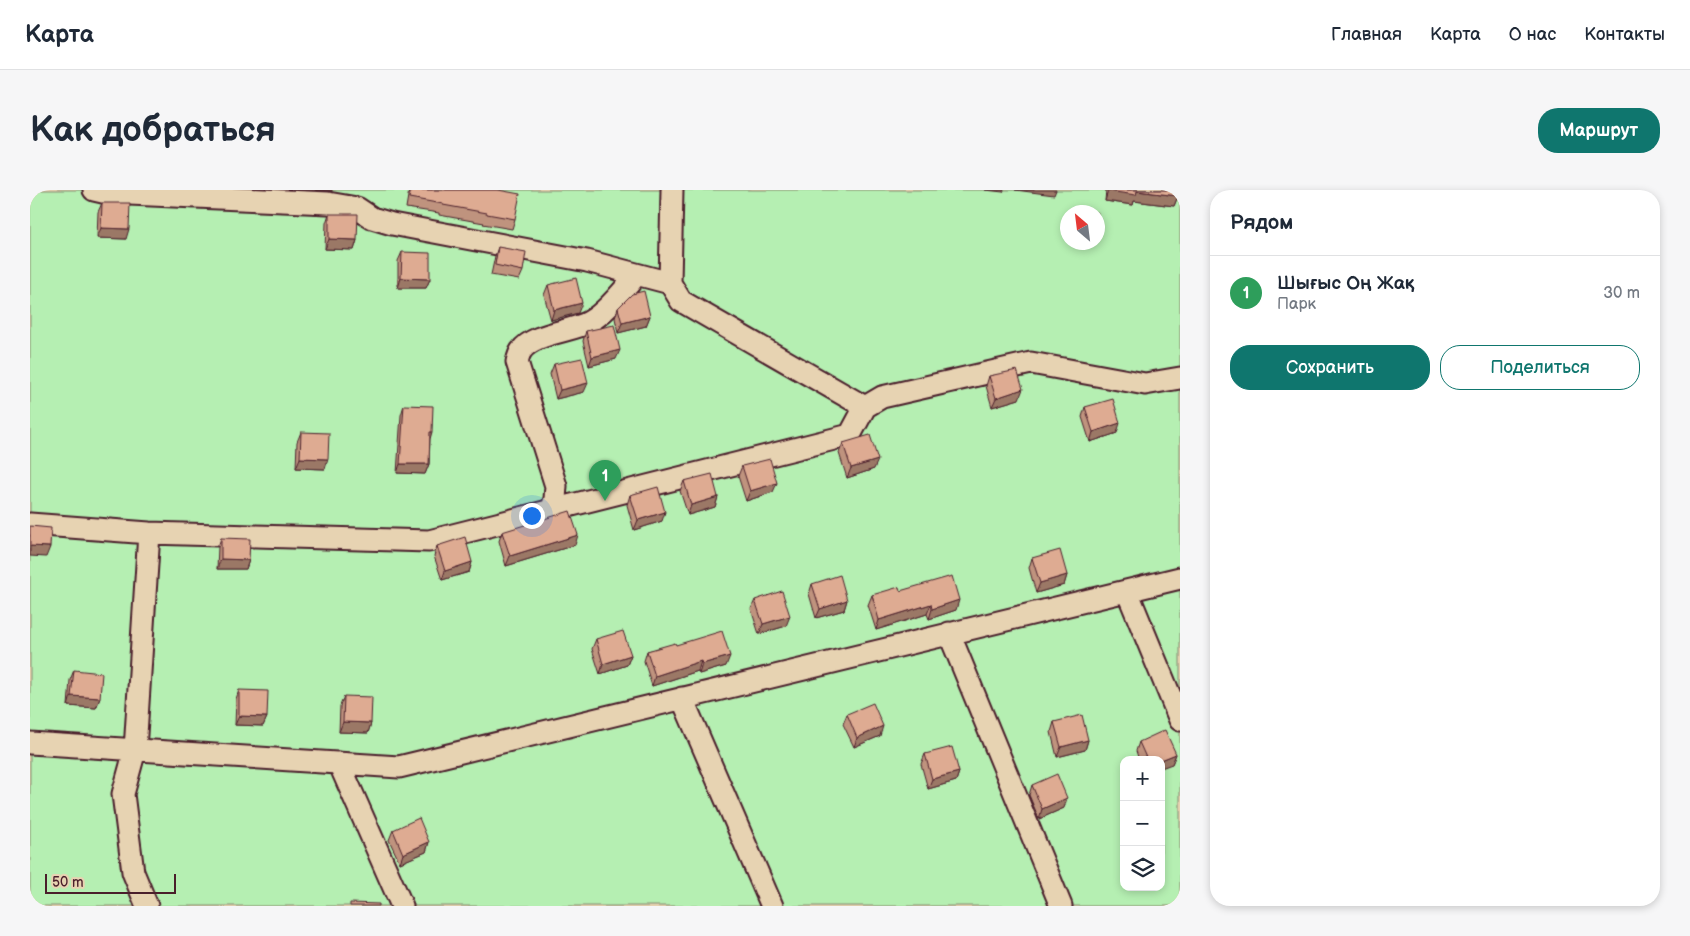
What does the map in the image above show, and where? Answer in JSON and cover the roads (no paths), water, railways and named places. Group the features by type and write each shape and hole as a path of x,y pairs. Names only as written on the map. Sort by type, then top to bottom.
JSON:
{"street":[{"path":"672,190 670,283 681,301 865,407"},
{"path":"103,191 328,203 357,208 372,218 392,224 587,261 670,283"},
{"path":"551,511 555,499 556,486 517,362 521,350 531,342 589,322 625,290 636,275"},
{"path":"30,523 149,533 429,541 850,435 865,407 882,397 1031,363 1145,384 1180,378"},
{"path":"147,906 133,872 123,794 135,750 149,533"},
{"path":"30,743 399,767 1180,578"},
{"path":"1127,591 1180,720"},
{"path":"949,633 1061,906"},
{"path":"682,698 772,906"},
{"path":"339,763 402,906"}],"place":[{"name":"Шығыс Оң Жақ","path":"605,501"}]}
